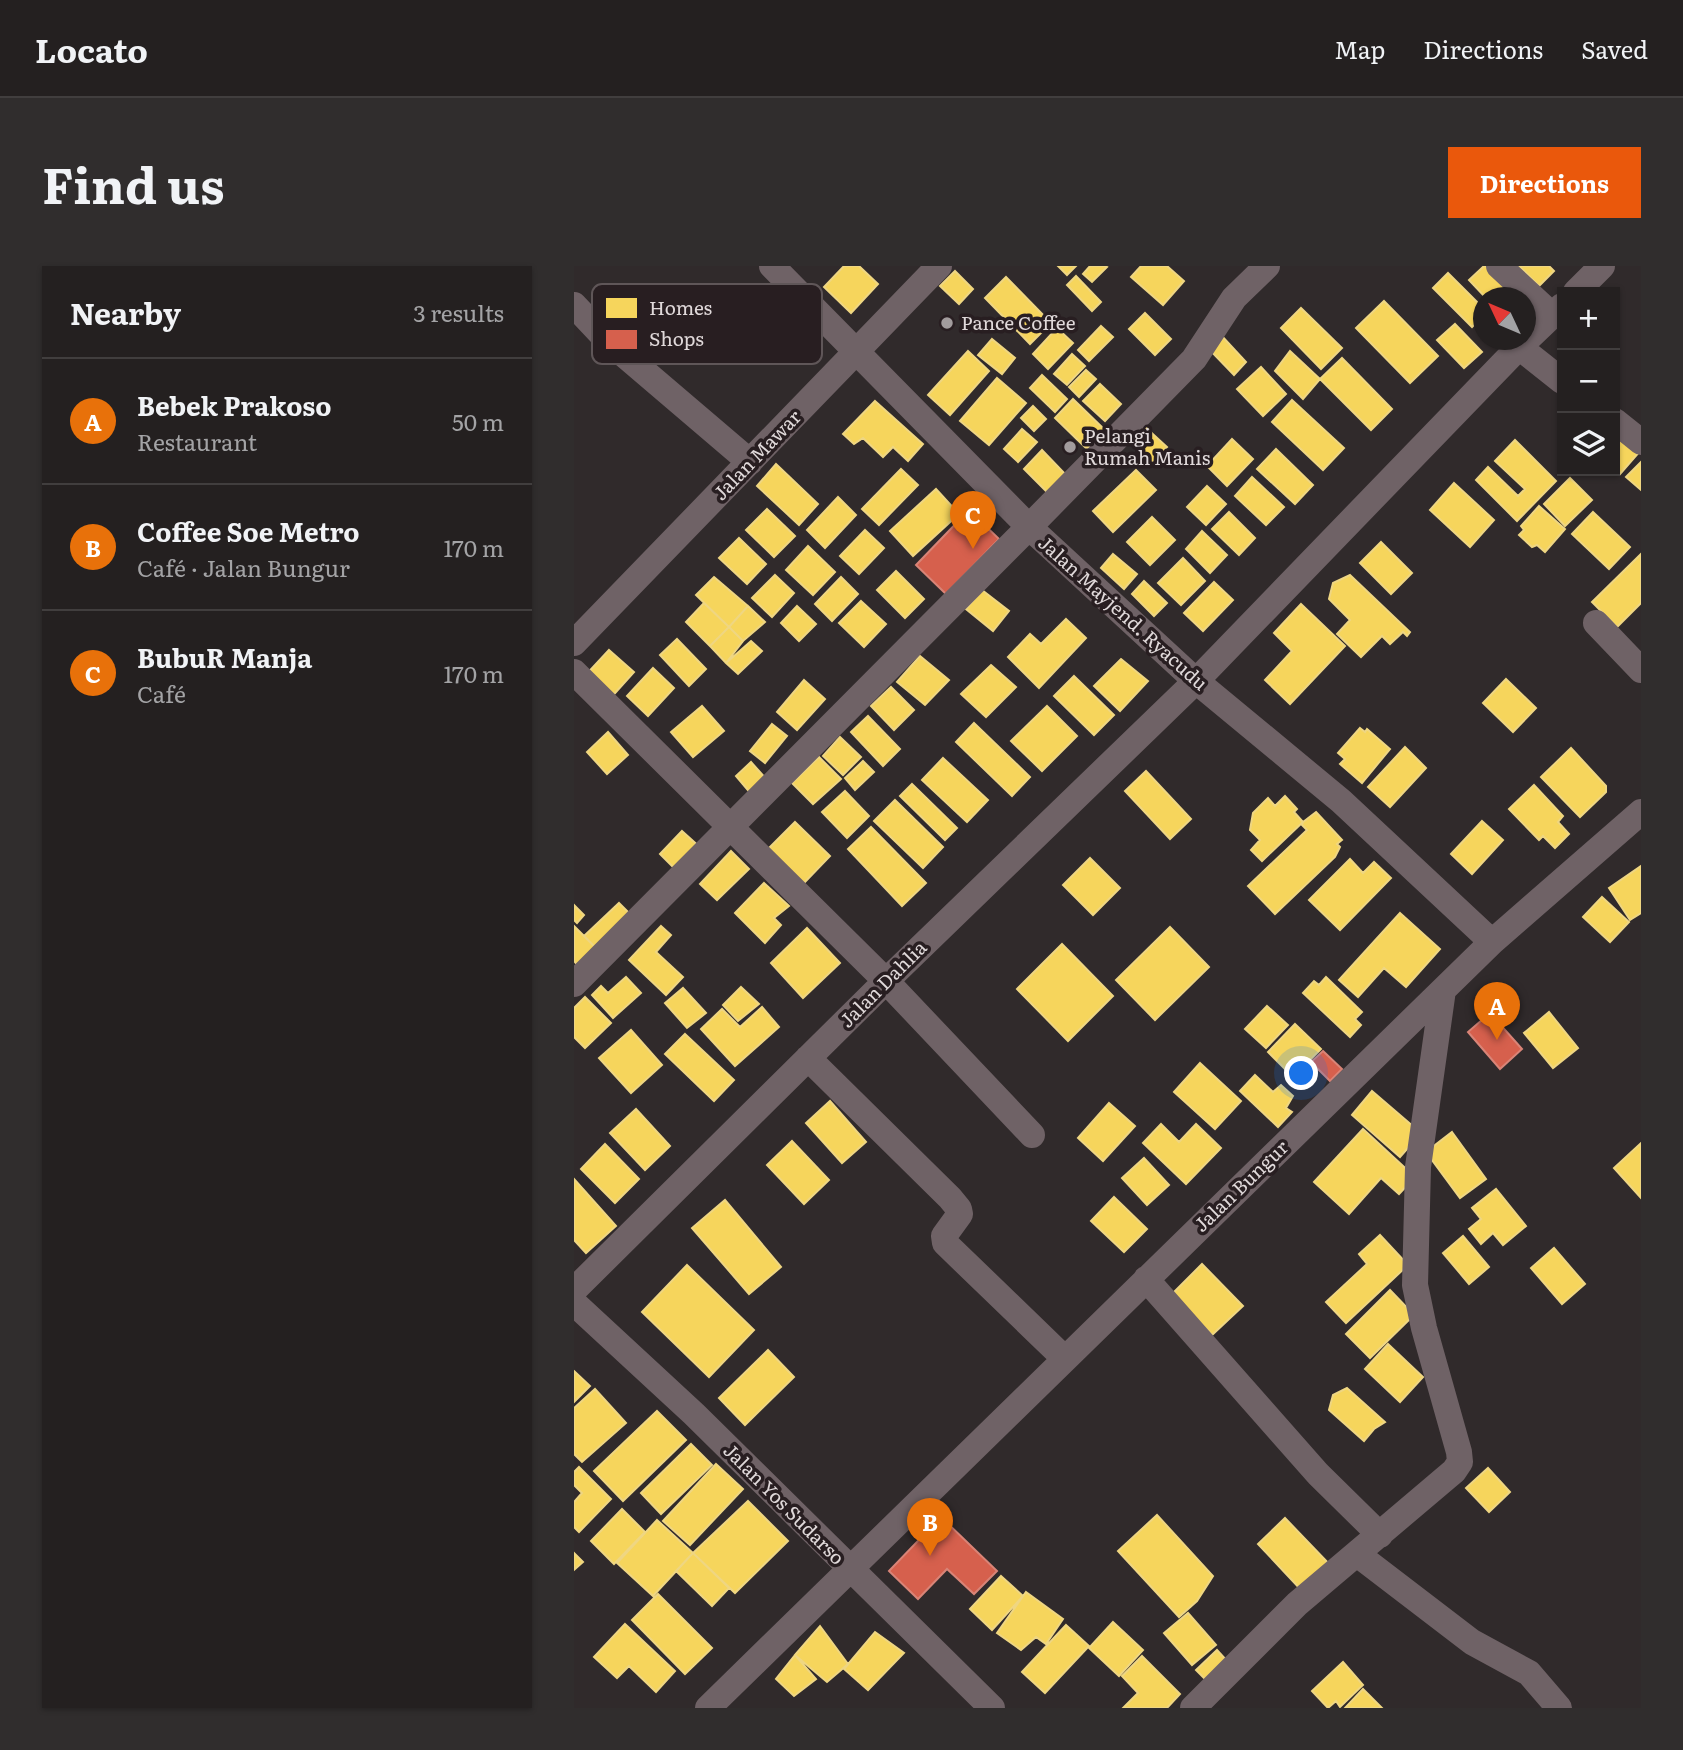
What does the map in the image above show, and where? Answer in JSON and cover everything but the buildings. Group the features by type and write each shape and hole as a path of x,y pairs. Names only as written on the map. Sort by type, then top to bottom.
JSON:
{"street":[{"name":"Jalan Mayjend. Ryacudu","path":"772,266 790,284"},
{"name":"Jalan Mawar","path":"574,643 939,266"},
{"path":"575,981 732,827 1194,359 1234,298 1267,266"},
{"path":"1499,266 1557,310"},
{"path":"1581,287 1602,266"},
{"path":"574,305 592,324"},
{"name":"Jalan Dahlia","path":"1536,332 1557,312"},
{"name":"Jalan Mayjend. Ryacudu","path":"822,317 1029,527 1196,681 1341,801 1492,942"},
{"name":"Jalan Dahlia","path":"574,1290 886,981 1196,681 1517,350"},
{"path":"1524,350 1557,377"},
{"path":"635,364 750,462"},
{"path":"1620,425 1641,442"},
{"path":"1596,623 1641,670"},
{"path":"574,672 886,981 1032,1135"},
{"name":"Jalan Bungur","path":"708,1708 1492,942 1641,812"},
{"path":"1193,1708 1297,1604 1454,1471 1460,1462 1415,1285 1418,1167 1443,990"},
{"path":"808,1058 950,1198 960,1214 944,1236 945,1243 1065,1358"},
{"path":"1146,1279 1318,1474 1380,1535"},
{"name":"Jalan Yos Sudarso","path":"574,1303 694,1414 992,1708"},
{"path":"1357,1554 1472,1642 1529,1674 1559,1708"}],"place":[{"name":"Pance Coffee","path":"947,323"},
{"name":"Pelangi Rumah Manis","path":"1070,447"},
{"name":"BubuR Manja","path":"973,549"},
{"name":"Bebek Prakoso","path":"1497,1040"},
{"name":"Coffee Soe Metro","path":"930,1556"}]}
